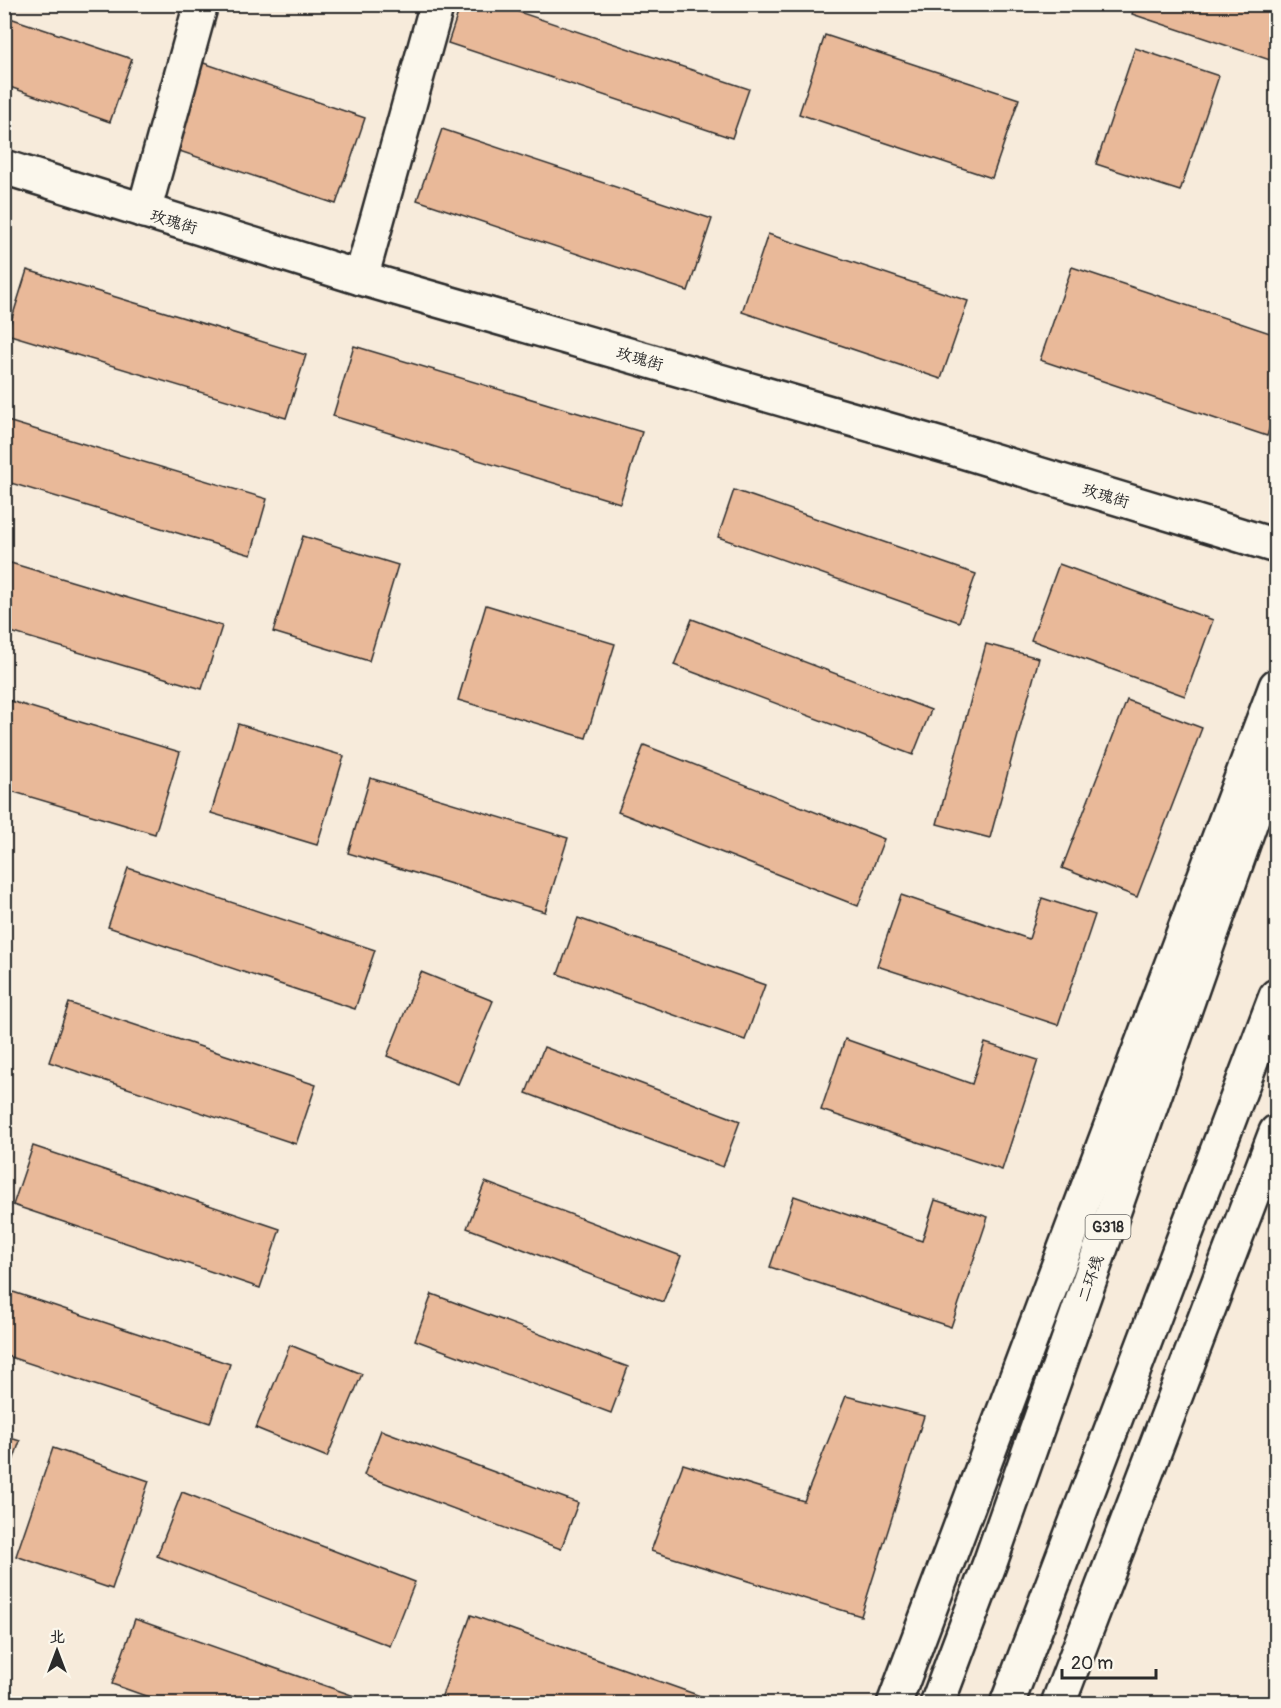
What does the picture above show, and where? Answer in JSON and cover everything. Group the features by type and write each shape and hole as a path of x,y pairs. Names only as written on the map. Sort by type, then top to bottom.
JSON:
{"main road":[{"path":"144,212 201,4"},
{"path":"361,278 437,4"},
{"name":"玫瑰街","path":"4,167 361,278 952,448 1276,546"},
{"path":"894,1704 1276,686"},
{"name":"二环线","path":"938,1704 995,1549 1276,750"},
{"path":"1006,1704 1276,996"},
{"path":"1058,1704 1276,1132"}],"building":[{"path":"461,4 495,4 749,89 732,138 448,43"},
{"path":"1135,4 1276,4 1276,62 1132,14"},
{"path":"4,16 132,59 110,122 4,85"},
{"path":"825,35 1019,99 992,178 799,114"},
{"path":"1135,48 1219,76 1180,191 1096,164"},
{"path":"186,57 365,118 336,204 156,143"},
{"path":"442,129 712,219 688,291 417,200"},
{"path":"768,234 968,301 941,379 742,312"},
{"path":"1072,267 1276,335 1276,407 1267,436 1040,360"},
{"path":"27,270 306,355 286,418 7,334"},
{"path":"354,346 642,432 620,503 333,416"},
{"path":"4,420 267,499 251,555 4,481"},
{"path":"734,490 976,574 959,622 718,537"},
{"path":"303,536 398,565 369,661 273,632"},
{"path":"4,561 222,626 202,689 4,630"},
{"path":"1059,564 1213,620 1185,696 1031,640"},
{"path":"486,605 615,644 586,738 458,700"},
{"path":"692,619 931,710 913,755 674,665"},
{"path":"986,644 1039,658 990,838 937,824"},
{"path":"4,699 180,752 155,834 4,789"},
{"path":"1127,700 1202,728 1137,897 1062,868"},
{"path":"238,724 344,756 317,845 211,813"},
{"path":"644,745 884,839 858,906 618,812"},
{"path":"370,778 568,838 545,912 348,853"},
{"path":"128,868 375,950 355,1009 108,927"},
{"path":"901,895 1029,939 1042,898 1095,915 1058,1025 877,966"},
{"path":"578,918 765,985 745,1040 558,974"},
{"path":"421,972 493,1001 458,1084 387,1056"},
{"path":"69,1003 316,1085 296,1144 49,1062"},
{"path":"845,1039 972,1084 985,1043 1038,1060 1002,1170 821,1110"},
{"path":"544,1047 740,1121 723,1167 526,1093"},
{"path":"33,1146 280,1229 260,1288 13,1205"},
{"path":"485,1182 681,1256 663,1302 467,1228"},
{"path":"794,1196 922,1241 935,1200 988,1217 951,1327 770,1267"},
{"path":"4,1289 230,1364 210,1423 4,1355"},
{"path":"432,1294 628,1367 611,1413 415,1340"},
{"path":"290,1345 362,1374 327,1457 256,1428"},
{"path":"846,1396 924,1416 861,1616 651,1551 683,1464 804,1501"},
{"path":"381,1430 578,1503 561,1549 364,1475"},
{"path":"4,1436 20,1441 4,1487"},
{"path":"53,1448 149,1481 112,1589 16,1556"},
{"path":"182,1492 415,1582 390,1646 157,1556"},
{"path":"471,1615 723,1704 439,1704"},
{"path":"135,1619 377,1704 168,1704 112,1684"}]}
